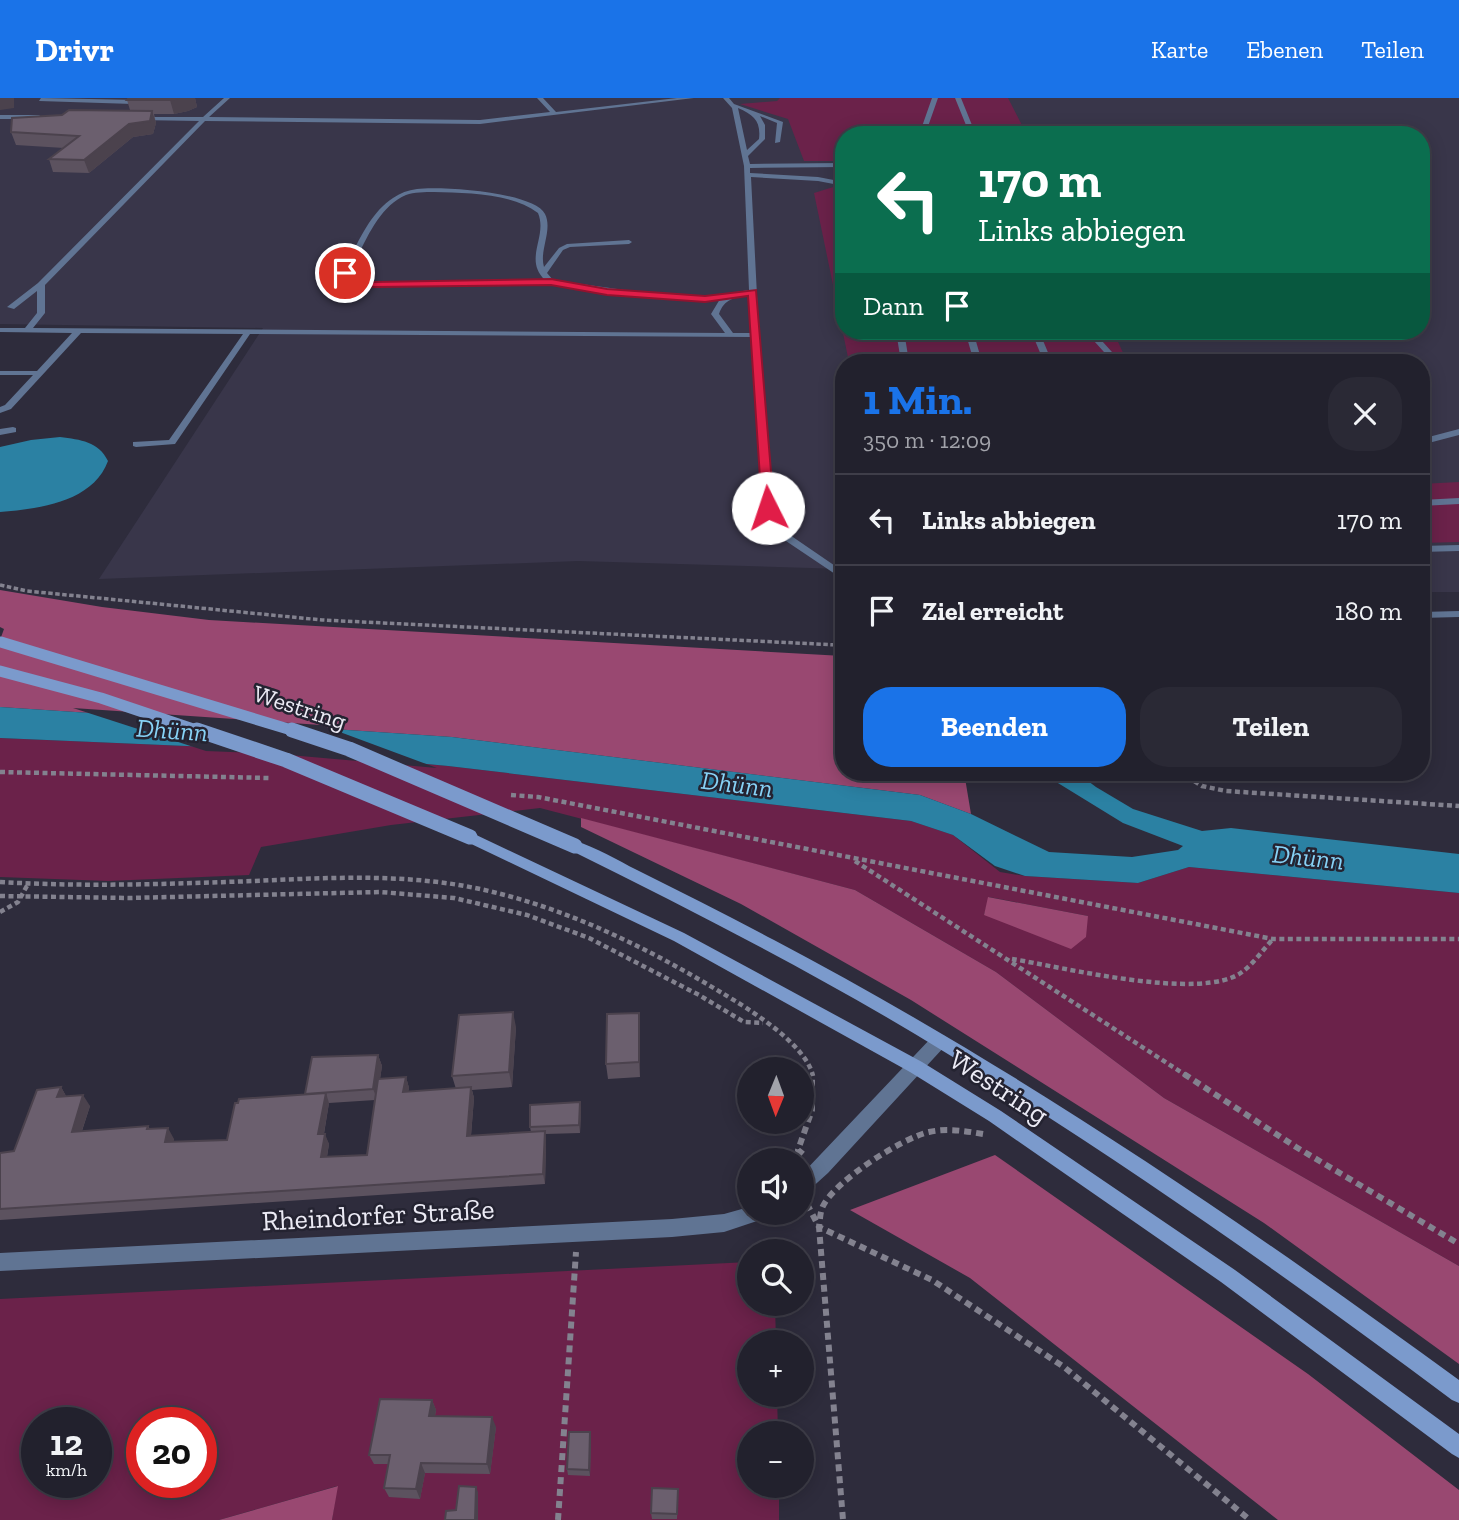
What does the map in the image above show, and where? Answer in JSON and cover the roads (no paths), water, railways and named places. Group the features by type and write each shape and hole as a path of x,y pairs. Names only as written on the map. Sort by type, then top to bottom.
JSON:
{"main road":[{"name":"Westring","path":"0,642 259,719 349,749 575,846 712,913 939,1041 1116,1153 1278,1261 1459,1394"},
{"name":"Westring","path":"0,671 101,698 274,755 470,837 689,943 916,1067 995,1116 1216,1268 1459,1447"}],"street":[{"path":"814,1174 939,1041"},
{"name":"Rheindorfer Straße","path":"0,1262 578,1233 724,1223 737,1219"}],"lane":[{"path":"11,307 41,285 227,98"},
{"path":"540,98 555,114"},
{"path":"131,118 480,122 691,98"},
{"path":"726,98 733,106 747,170 752,292 768,508 783,536 835,571"},
{"path":"925,126 935,98"},
{"path":"958,98 969,126"},
{"path":"18,117 42,99 138,102 129,110"},
{"path":"733,106 780,122 778,142"},
{"path":"745,155 757,145 763,135 757,114 752,111"},
{"path":"0,117 43,117"},
{"path":"0,122 8,117"},
{"path":"747,170 835,166"},
{"path":"747,170 835,183"},
{"path":"551,282 542,274 538,258 544,218 540,209 523,202 475,193 431,190 406,192 390,202 345,273 358,282 374,284 551,282 660,297 705,299 752,292"},
{"path":"542,274 561,249 569,245 629,242"},
{"path":"27,330 41,313 41,285"},
{"path":"728,296 718,305 715,314 731,335"},
{"path":"0,330 247,334 755,335"},
{"path":"0,410 8,407 79,330"},
{"path":"136,444 172,442 247,334"},
{"path":"1097,340 1111,354"},
{"path":"0,373 40,373"},
{"path":"0,432 13,430"},
{"path":"1430,440 1459,432"},
{"path":"1430,503 1459,501"},
{"path":"1430,549 1459,548"},
{"path":"1430,615 1459,614"}],"water":[{"path":"60,437 82,441 99,449 108,461 101,475 90,486 63,501 31,509 0,512 0,447"},
{"name":"Dhünn","path":"0,707 452,737 920,795 971,814 1049,852 1132,857 1178,850 1183,846 1123,823 1055,781 1088,781 1133,809 1202,831 1231,828 1459,854 1459,893 1189,867 1138,883 1025,876 995,866 953,835 911,821 448,766 278,750 0,738"}]}
